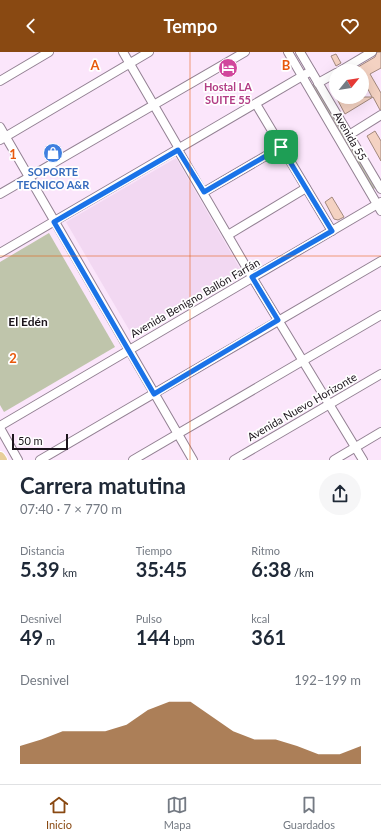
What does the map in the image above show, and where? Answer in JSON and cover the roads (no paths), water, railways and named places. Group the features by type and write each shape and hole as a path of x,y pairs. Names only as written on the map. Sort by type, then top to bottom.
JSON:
{"street":[{"path":"0,81 49,52"},
{"path":"123,52 252,277 363,460"},
{"path":"3,138 149,52"},
{"path":"0,194 245,52"},
{"name":"Avenida 55","path":"288,52 380,206"},
{"name":"Avenida 55","path":"300,52 381,189"},
{"path":"352,64 372,52"},
{"path":"0,253 311,71"},
{"path":"318,83 329,77"},
{"path":"256,104 332,231"},
{"path":"349,135 381,116"},
{"path":"0,128 3,138 29,178 192,460"},
{"path":"204,192 281,147"},
{"path":"228,234 306,188"},
{"name":"Avenida Benigno Ballón Farfán","path":"0,427 252,277 332,231 380,206"},
{"path":"40,460 381,261"},
{"path":"133,460 381,315"},
{"name":"Avenida Nuevo Horizonte","path":"234,460 381,374"},
{"path":"0,427 18,460"},
{"path":"334,460 381,432"}],"place":[{"name":"Hostal LA SUITE 55","path":"228,68"},
{"name":"SOPORTE TECNICO A&R","path":"53,153"}],"district":[{"name":"El Edén","path":"28,322"}]}
